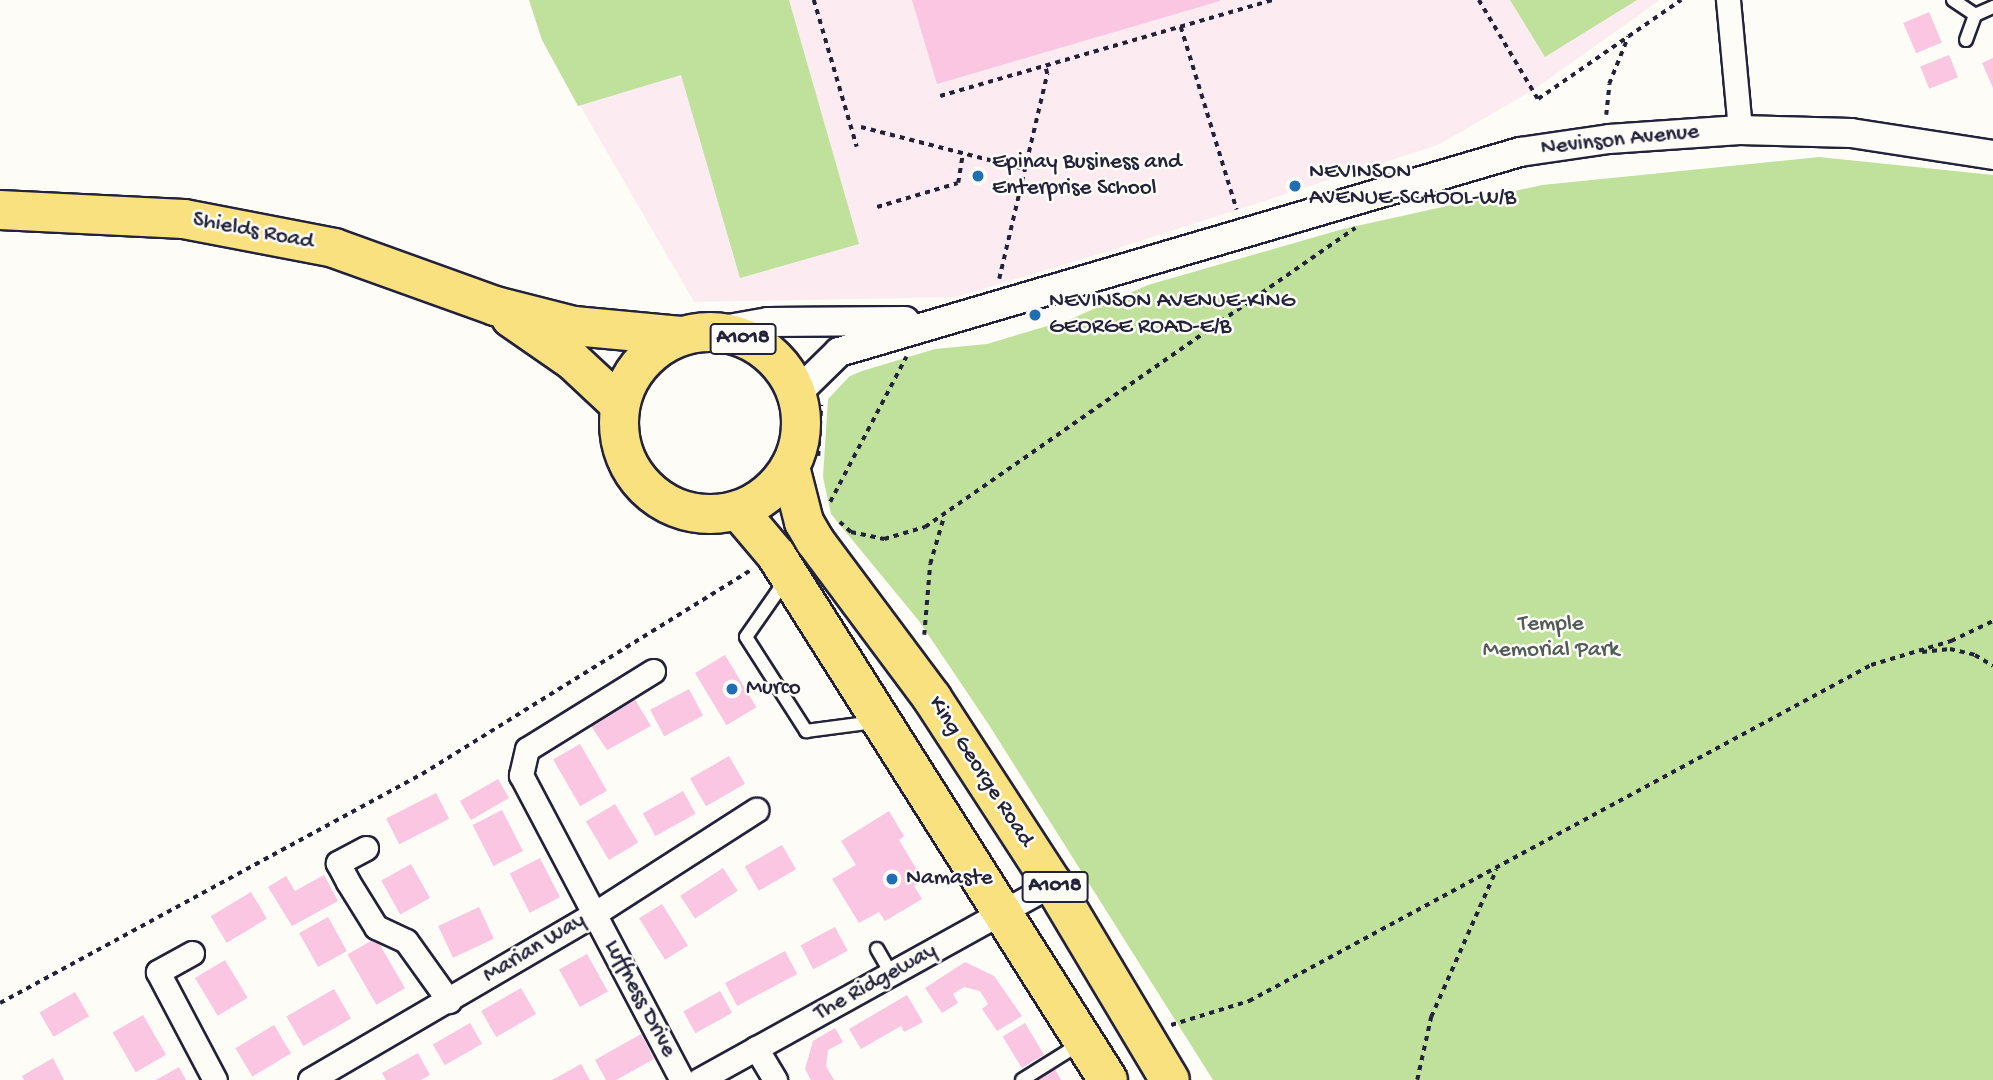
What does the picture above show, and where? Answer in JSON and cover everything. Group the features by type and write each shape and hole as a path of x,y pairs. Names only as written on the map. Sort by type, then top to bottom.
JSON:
{"highway":[{"name":"Shields Road","path":"0,210 197,221 334,248 495,306 574,326 697,334"},
{"name":"Shields Road","path":"495,306 573,361 620,405"},
{"name":"A1018","path":"697,334 740,337 764,349 809,396 799,443 804,467 738,510 707,515 676,508 649,492 629,467 619,437 620,405 641,362 697,334"},
{"name":"King George Road","path":"804,467 804,522 815,541 932,698 1053,884 1170,1080"},
{"name":"A1018","path":"738,510 782,565 1108,1080"}],"street":[{"path":"1728,0 1740,130"},
{"name":"Nevinson Avenue","path":"809,396 839,352 933,321 1520,152 1609,138 1740,130 1851,133 1993,155"},
{"name":"Nevinson Avenue","path":"697,334 768,322 933,321"},
{"name":"Luffness Drive","path":"653,671 527,749 521,775 682,1080"},
{"name":"Marian Way","path":"310,1080 594,914 755,810"},
{"path":"366,848 338,863 348,882 376,927 406,941 449,1001"},
{"name":"The Ridgeway","path":"699,1080 1053,884"},
{"path":"192,953 158,972 215,1080"},
{"path":"756,1048 775,1080"}],"lane":[{"path":"1953,0 1975,15"},
{"path":"1966,40 1975,15 1993,7"},
{"path":"782,565 746,637 806,731 881,721"},
{"path":"877,949 892,975"},
{"path":"1023,1080 1084,1041"}],"path":[{"path":"814,0 857,146"},
{"path":"940,96 1273,0"},
{"path":"1479,0 1538,99 1681,0"},
{"path":"1181,27 1244,232"},
{"path":"1606,114 1609,84 1628,37"},
{"path":"1002,302 998,285 1047,74 1045,66"},
{"path":"861,127 1025,169"},
{"path":"877,207 958,183 963,153"},
{"path":"837,519 851,532 884,539 910,534 945,513 1356,226"},
{"path":"828,507 909,352 896,355"},
{"path":"804,467 809,396"},
{"path":"924,641 930,564 945,513"},
{"path":"0,1003 422,774 782,565"},
{"path":"1160,1028 1249,1001 1871,665 1951,641 1993,621"},
{"path":"1871,665 1950,649 1975,655 1993,666"},
{"path":"1417,1080 1431,1017 1497,869"}],"shaded area":[{"name":"Epinay Business and Enterprise School","path":"529,0 1660,0 1533,90 1438,145 1112,250 956,297 694,302 542,40"}],"green space":[{"path":"529,0 789,0 859,244 740,278 681,75 578,106 542,40"},
{"path":"1510,0 1637,0 1545,57"},
{"name":"Temple Memorial Park","path":"1819,157 1993,175 1993,1080 1213,1080 989,725 919,621 831,514 823,477 828,399 850,376 862,371 935,349 987,344 1071,319 1148,285 1343,229 1542,185"}],"building":[{"path":"912,0 1220,0 1220,1 937,84"},
{"path":"1929,12 1942,42 1916,53 1903,23"},
{"path":"1949,55 1958,77 1929,89 1920,67"},
{"path":"1993,58 1993,88 1982,63"},
{"path":"725,655 756,707 726,725 695,673"},
{"path":"689,689 703,715 664,736 650,710"},
{"path":"634,698 651,726 607,750 591,726"},
{"path":"580,744 607,791 580,806 553,760"},
{"path":"729,756 745,784 706,806 690,778"},
{"path":"498,779 509,798 471,820 460,801"},
{"path":"683,791 696,814 655,836 643,813"},
{"path":"436,793 449,819 399,844 386,818"},
{"path":"615,804 638,843 609,860 586,822"},
{"path":"502,810 523,851 493,866 473,825"},
{"path":"889,811 904,836 899,840 923,880 914,886 922,899 885,921 879,912 859,923 832,879 856,865 841,841"},
{"path":"782,845 796,869 759,891 745,866"},
{"path":"540,858 560,897 530,913 510,873"},
{"path":"411,864 430,898 400,915 381,880"},
{"path":"723,868 738,891 695,918 680,896"},
{"path":"324,875 338,901 292,926 268,887 286,876 295,891"},
{"path":"251,892 267,919 227,943 211,916"},
{"path":"662,904 688,946 665,960 639,918"},
{"path":"479,907 494,939 453,958 438,926"},
{"path":"328,917 347,951 318,967 299,933"},
{"path":"835,927 848,951 813,969 801,945"},
{"path":"376,938 405,988 376,1005 347,955"},
{"path":"785,951 797,974 737,1006 725,983"},
{"path":"587,954 608,992 580,1007 559,970"},
{"path":"225,960 248,998 218,1016 195,978"},
{"path":"965,962 994,976 1022,1016 997,1031 982,1009 988,1004 980,991 964,987 953,994 958,1003 942,1013 925,988"},
{"path":"521,988 536,1014 496,1037 481,1011"},
{"path":"334,989 351,1018 303,1046 286,1016"},
{"path":"720,991 732,1013 695,1033 683,1011"},
{"path":"75,992 89,1016 53,1037 39,1012"},
{"path":"907,995 923,1022 904,1032 901,1026 861,1049 849,1029"},
{"path":"143,1015 166,1055 136,1072 113,1032"},
{"path":"470,1023 482,1044 445,1065 433,1044"},
{"path":"1025,1023 1044,1055 1022,1068 1003,1036"},
{"path":"274,1025 291,1053 252,1076 235,1048"},
{"path":"835,1028 843,1042 828,1050 826,1066 834,1080 811,1080 805,1069 813,1041"},
{"path":"641,1034 654,1059 616,1080 606,1080 595,1060"},
{"path":"418,1053 430,1075 421,1080 386,1080 382,1073"},
{"path":"53,1058 64,1080 24,1080 22,1076"},
{"path":"581,1064 590,1080 552,1080"},
{"path":"179,1067 186,1080 156,1080"},
{"path":"1054,1067 1061,1080 1032,1080"}],"place":[{"name":"Epinay Business and Enterprise School","path":"978,176"},
{"name":"NEVINSON AVENUE-SCHOOL-W/B","path":"1295,186"},
{"name":"NEVINSON AVENUE-KING GEORGE ROAD-E/B","path":"1035,315"},
{"name":"Murco","path":"732,689"},
{"name":"Namaste","path":"892,879"}]}
